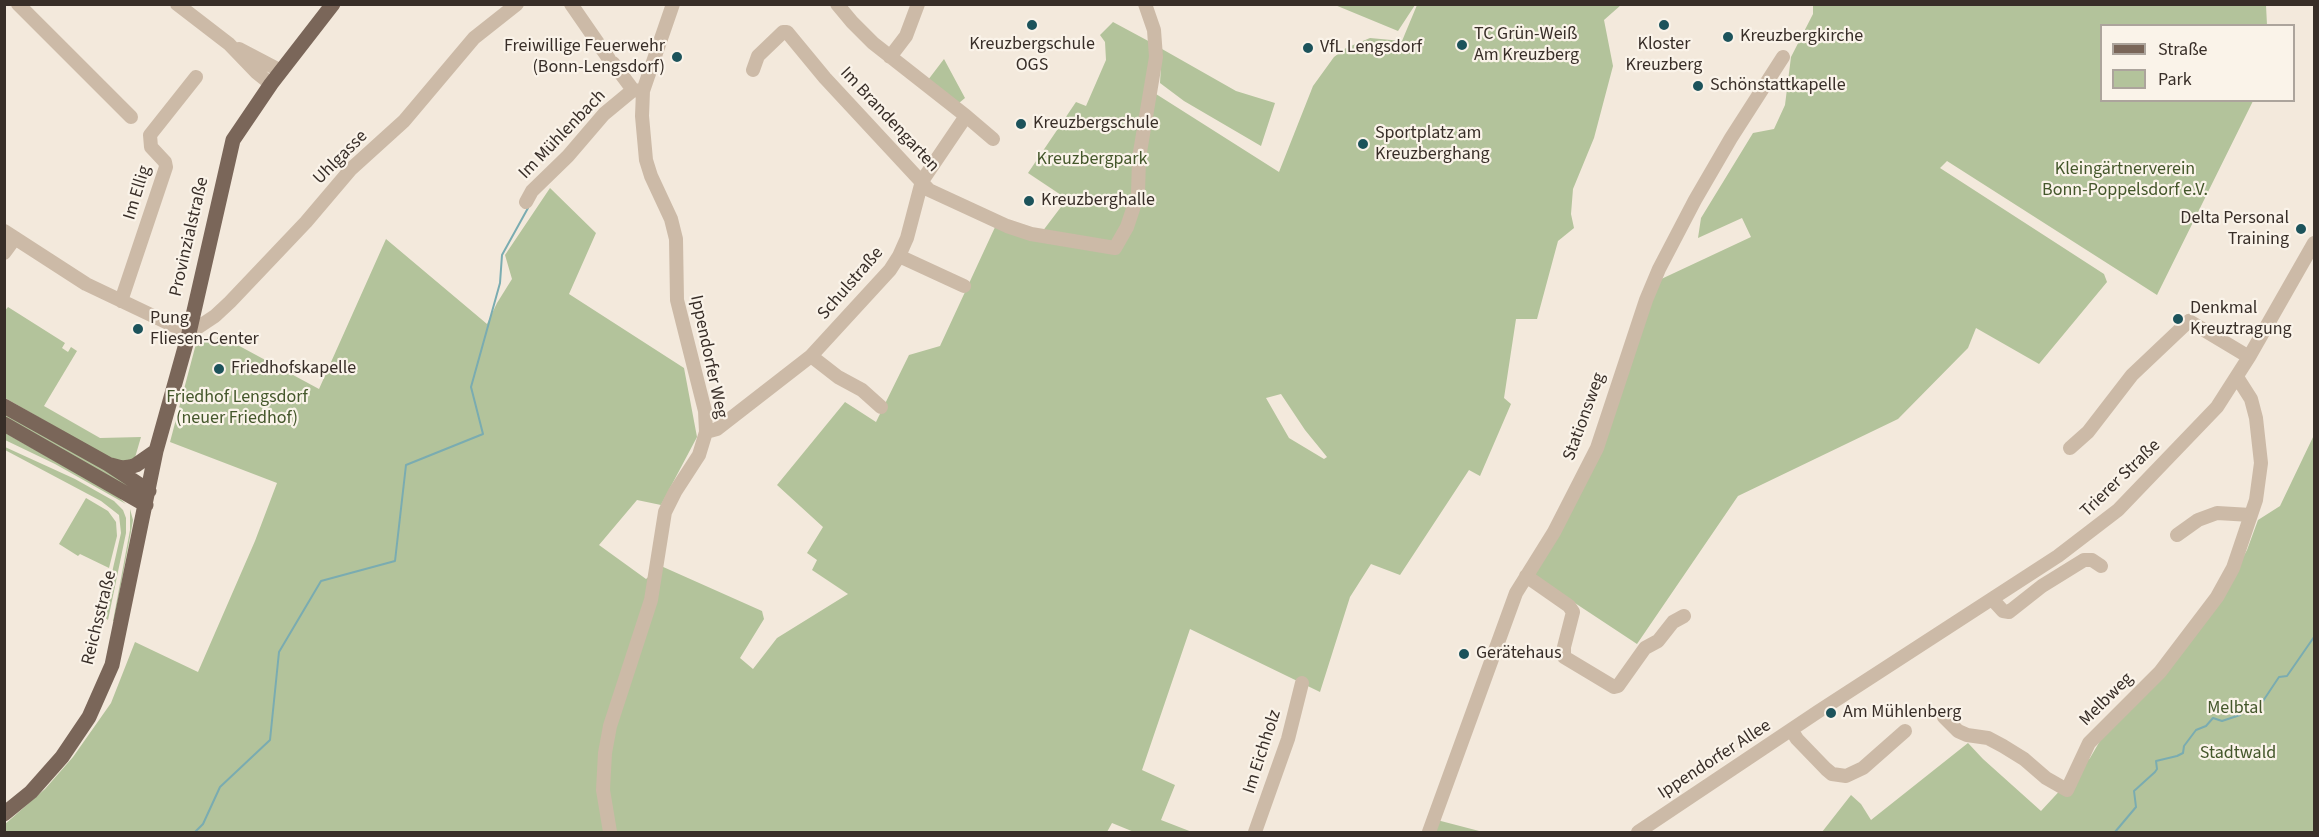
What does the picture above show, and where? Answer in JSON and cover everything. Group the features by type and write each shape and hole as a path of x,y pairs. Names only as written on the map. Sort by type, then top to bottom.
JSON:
{"main road":[{"name":"Provinzialstraße","path":"147,498 156,451 189,333 233,140 271,84 333,4"},
{"path":"4,406 108,464 147,498"},
{"path":"4,424 147,498"},
{"path":"108,464 122,468 130,467 156,451"},
{"name":"Reichsstraße","path":"4,814 31,792 63,757 89,717 112,665 147,498"}],"street":[{"path":"18,4 131,117"},
{"path":"177,4 230,44 281,71"},
{"name":"Uhlgasse","path":"189,333 203,326 230,302 306,222 351,169 404,121 474,38 517,4"},
{"path":"571,4 611,61 638,90 673,4"},
{"path":"837,4 852,22 890,57 993,139"},
{"path":"890,57 906,36 918,4"},
{"name":"Im Brandengarten","path":"753,70 758,56 783,32 788,32 825,78 929,190 1031,234 1115,248 1127,227 1138,194 1139,158 1156,45 1154,30 1145,4"},
{"path":"230,44 256,72 271,84"},
{"name":"Stationsweg","path":"1429,832 1516,593 1554,532 1597,448 1646,300 1659,269 1731,138 1783,57"},
{"name":"Im Ellig","path":"121,301 166,167 165,162 151,147 150,135 196,77"},
{"name":"Im Mühlenbach","path":"526,202 532,191 568,156 604,114 638,90"},
{"name":"Ippendorfer Weg","path":"610,832 603,782 610,726 651,600 665,512 699,455 706,432 705,411 677,300 676,239 671,219 646,160 642,109 638,90"},
{"name":"Schulstraße","path":"706,432 717,429 811,356 890,270 907,238 922,181 966,116"},
{"path":"4,252 10,234 86,284 189,333"},
{"name":"Trierer Straße","path":"1792,731 2077,542 2118,510 2206,420 2237,377 2314,243"},
{"path":"899,256 963,286"},
{"path":"2070,448 2088,432 2132,375 2189,321 2249,357"},
{"path":"811,356 838,377 862,390 881,407"},
{"name":"Melbweg","path":"1944,717 1958,731 1967,735 1988,738 2025,759 2046,778 2067,790 2089,743 2144,690 2217,597 2233,568 2259,484 2260,442 2251,399 2237,377"},
{"path":"2177,535 2198,520 2217,513 2251,515"},
{"path":"1992,599 2003,611 2009,612 2043,586 2084,560 2092,560 2101,566"},
{"path":"1526,576 1569,606 1573,612 1564,647 1564,657 1614,687 1620,684 1645,648 1658,641 1673,622 1684,616"},
{"name":"Im Eichholz","path":"1255,832 1288,739 1302,683"},
{"name":"Ippendorfer Allee","path":"1638,832 1792,731 1813,757 1832,774 1846,776 1858,772 1905,731"}],"green space":[{"path":"1415,4 1398,31 1335,5"},
{"name":"Friedhof Lengsdorf (neuer Friedhof)","path":"1417,5 1621,5 1604,20 1613,66 1594,138 1573,189 1571,214 1574,228 1558,241 1537,319 1516,319 1504,398 1511,404 1480,476 1469,470 1400,575 1371,564 1350,597 1320,692 1190,629 1142,770 1175,785 1161,820 1192,832 1134,832 1112,823 1107,832 5,832 4,825 45,789 73,757 111,703 135,642 198,672 255,541 277,483 170,442 197,340 215,343 219,335 319,389 386,239 487,324 512,279 505,255 550,188 596,233 569,294 684,368 697,437 661,505 637,500 599,545 646,579 661,566 762,611 764,619 740,658 753,669 777,638 848,594 812,570 817,560 807,553 823,527 777,485 845,402 876,422 909,355 940,346 996,225 1116,252 1142,158 1156,94 1279,172 1313,86 1334,57 1346,48 1370,38 1402,41","holes":["1281,394 1305,430 1327,457 1324,459 1289,438 1266,398"]},
{"name":"Kleingärtnerverein Bonn-Poppelsdorf e.V.","path":"1813,5 2266,5 2267,24 2100,24 2100,102 2253,102 2157,295 1947,161 1940,168 2104,274 2107,282 2039,364 1976,328 1968,348 1898,419 1738,496 1637,644 1531,574 1560,532 1657,281 1751,237 1742,218 1698,238 1701,218 1753,133 1774,129 1785,105 1791,57 1813,14"},
{"name":"Kreuzbergpark","path":"1113,22 1152,43 1135,193 1114,245 1042,232 1067,199 1028,173 1076,102 1086,106 1106,60 1105,42 1100,35"},
{"path":"1162,49 1236,91 1275,103 1261,146 1184,101 1160,83"},
{"path":"944,59 965,98 959,103 928,80"},
{"path":"8,307 65,343 62,348 68,352 71,347 77,351 44,406 100,438 141,437 134,461 117,462 5,398 4,312"},
{"path":"5,411 132,484 130,490 5,419"},
{"path":"5,433 116,495 126,504 55,464 5,440"},
{"name":"Stadtwald","path":"2314,435 2314,832 1822,832 1851,795 1861,804 1871,820 1968,743 2041,811 2090,758 2104,734 2217,606 2247,550 2258,520 2280,506"},
{"path":"5,447 75,479 114,501 123,510 126,518 126,533 108,620 100,613 97,602 111,577 121,533 119,515 101,501 5,450"},
{"path":"86,498 108,511 116,522 117,536 109,568 80,554 78,556 59,544"},
{"path":"130,509 133,520 113,621 130,530"},
{"path":"1437,820 1483,832 1433,832"}],"waterway":[{"path":"195,832 203,824 220,787 270,740 279,652 321,581 395,561 406,465 483,434 471,387 500,283 502,255 528,208"},
{"path":"2115,832 2136,807 2134,791 2155,772 2156,761 2183,753 2184,746 2196,730 2206,726 2213,718 2222,721 2240,715 2244,709 2259,707 2279,677 2287,676 2314,637"}],"place":[{"name":"Kreuzbergschule OGS","path":"1032,25"},
{"name":"Kloster Kreuzberg","path":"1664,25"},
{"name":"Kreuzbergkirche","path":"1728,37"},
{"name":"TC Grün-Weiß Am Kreuzberg","path":"1462,45"},
{"name":"VfL Lengsdorf","path":"1308,48"},
{"name":"Freiwillige Feuerwehr (Bonn-Lengsdorf)","path":"677,57"},
{"name":"Schönstattkapelle","path":"1698,86"},
{"name":"Kreuzbergschule","path":"1021,124"},
{"name":"Sportplatz am Kreuzberghang","path":"1363,144"},
{"name":"Kreuzberghalle","path":"1029,201"},
{"name":"Delta Personal Training","path":"2301,229"},
{"name":"Denkmal Kreuztragung","path":"2178,319"},
{"name":"Pung Fliesen-Center","path":"138,329"},
{"name":"Friedhofskapelle","path":"219,369"},
{"name":"Gerätehaus","path":"1464,654"},
{"name":"Am Mühlenberg","path":"1831,713"}],"park label":[{"name":"Melbtal","path":"2235,709"}]}
